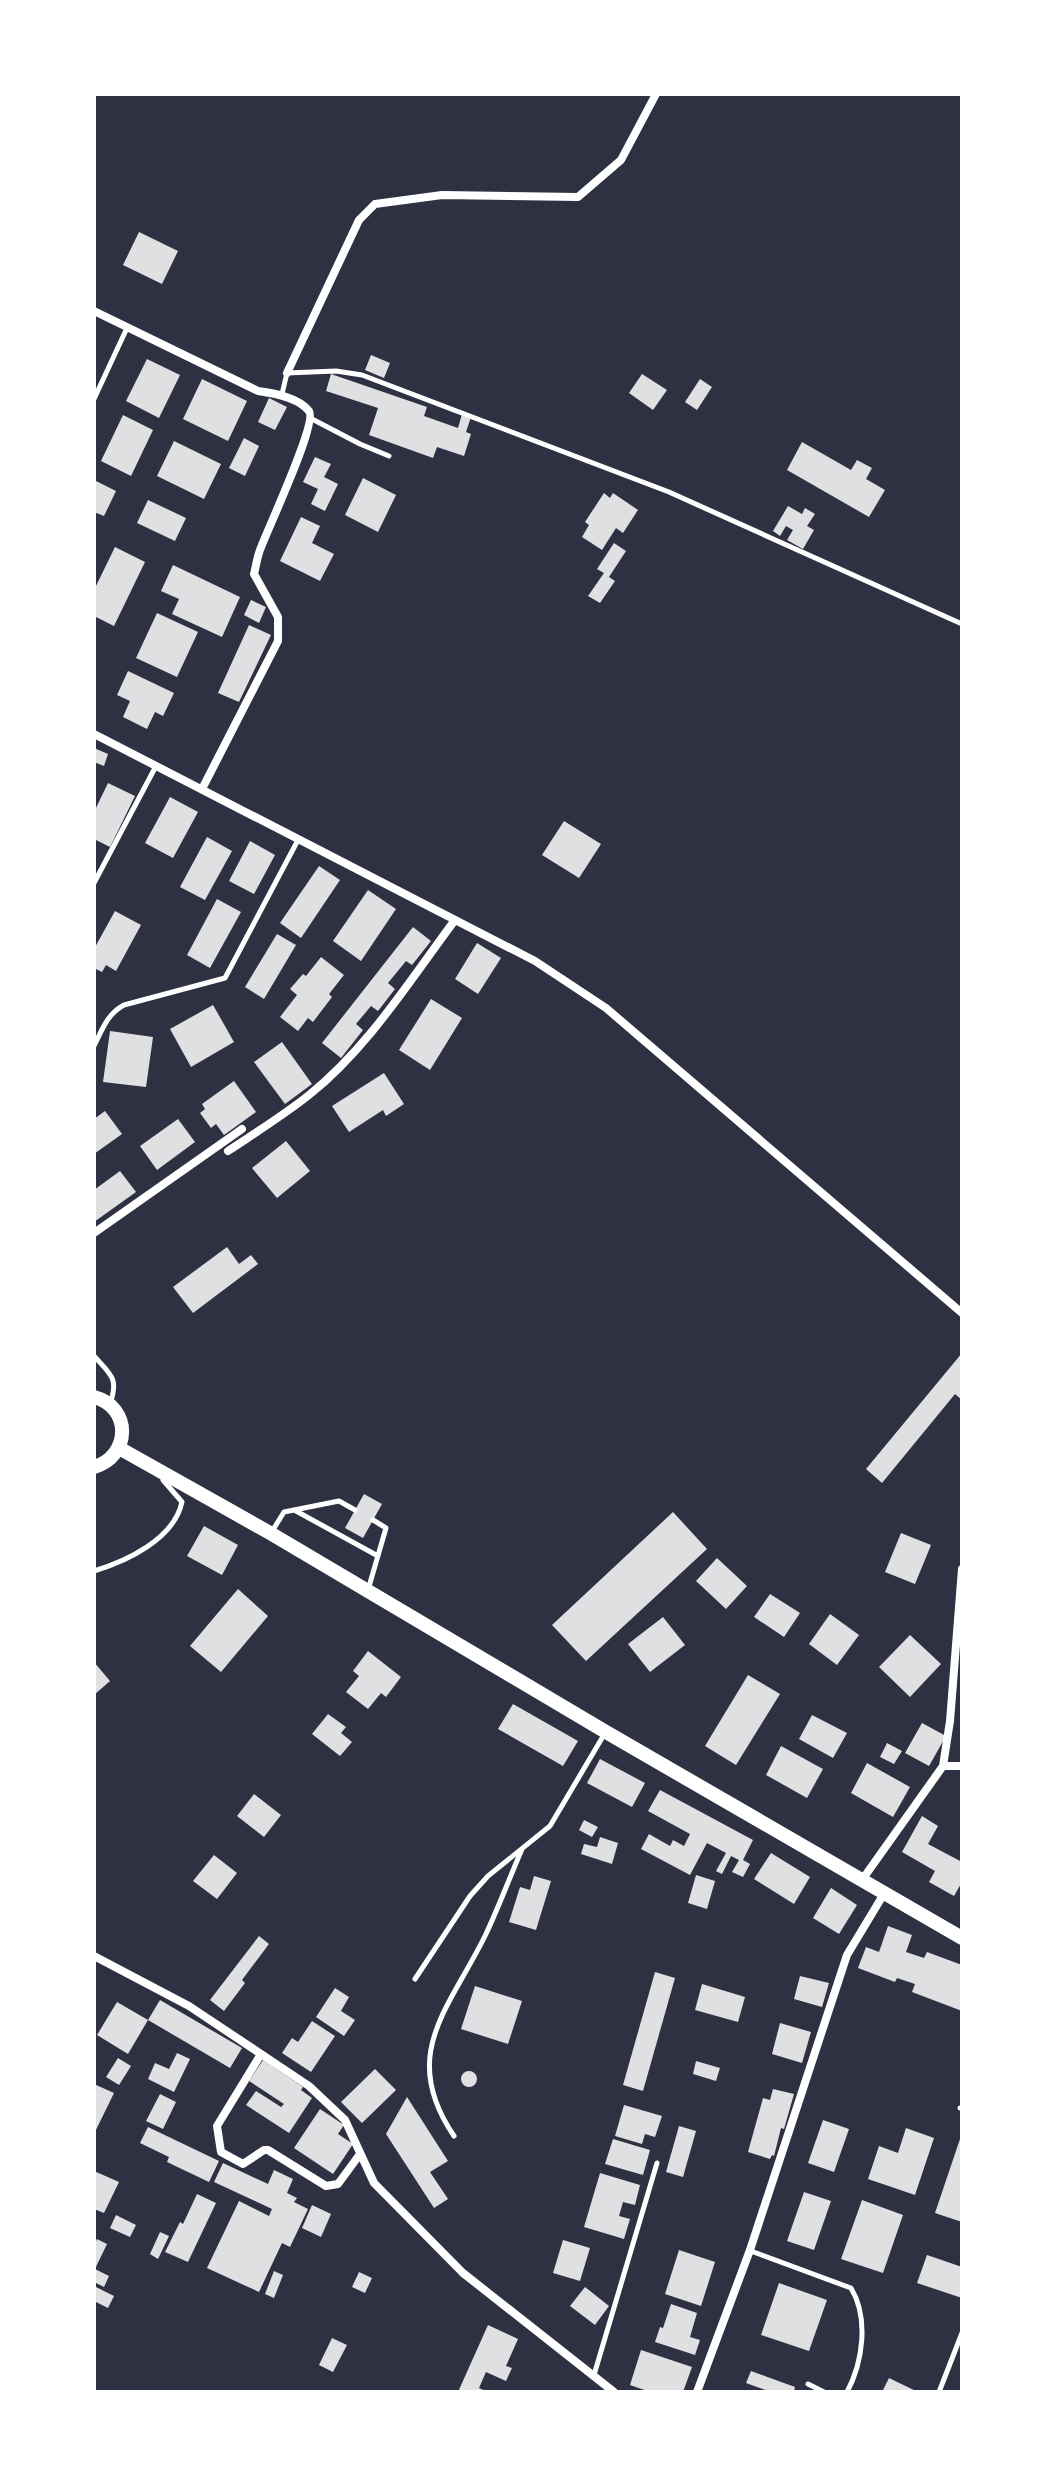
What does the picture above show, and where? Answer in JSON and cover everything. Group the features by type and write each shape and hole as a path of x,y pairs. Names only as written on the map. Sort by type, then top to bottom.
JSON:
{"main road":[{"path":"94,1397 110,1404 122,1425 119,1448 112,1458 94,1467"},
{"path":"119,1448 962,1938"}],"street":[{"path":"287,373 359,220 375,204 442,195 578,197 621,160 656,94"},
{"path":"94,311 258,391 282,394 309,410 312,419 259,553 254,574 278,617 278,641 202,789"},
{"path":"94,734 535,961 606,1008 962,1313"},
{"path":"228,1151 310,1094 349,1056 455,920"},
{"path":"94,1233 242,1129"},
{"path":"862,1880 943,1766 950,1721 962,1569"},
{"path":"943,1766 962,1766"},
{"path":"697,2392 750,2250 847,1955 885,1892"},
{"path":"94,1956 189,2006 309,2086 345,2120 374,2183 463,2273 614,2392"},
{"path":"261,2054 217,2126 221,2152 243,2164 268,2150 326,2186 338,2184 360,2154"}],"lane":[{"path":"94,399 128,327"},
{"path":"282,394 287,373 336,371 362,375 669,492 962,624"},
{"path":"312,419 389,456"},
{"path":"94,883 156,765"},
{"path":"94,1046 113,1010 225,978 298,839"},
{"path":"94,1356 114,1378 115,1389 110,1404"},
{"path":"94,1571 115,1564 161,1536 180,1513 182,1502 169,1484 138,1459"},
{"path":"270,1533 284,1512 339,1501 355,1510"},
{"path":"296,1511 378,1556"},
{"path":"368,1591 386,1528 373,1520"},
{"path":"415,1979 470,1896 488,1876 550,1826 606,1732"},
{"path":"454,2136 433,2096 429,2074 432,2038 486,1934 523,1848"},
{"path":"594,2376 657,2163"},
{"path":"750,2250 851,2288 861,2315 862,2343 847,2392"},
{"path":"939,2392 962,2333"},
{"path":"808,2384 824,2392"}],"building":[{"path":"139,232 178,251 162,284 123,265"},
{"path":"371,355 390,363 384,378 365,370"},
{"path":"147,359 180,375 159,418 126,401"},
{"path":"331,374 427,407 424,416 458,428 462,414 471,417 466,432 471,434 464,456 437,447 433,458 369,435 378,408 326,391"},
{"path":"642,374 667,390 653,410 629,393"},
{"path":"202,379 247,401 228,441 183,419"},
{"path":"700,379 712,387 697,410 685,402"},
{"path":"269,398 287,407 275,430 258,422"},
{"path":"123,415 153,430 131,476 101,461"},
{"path":"244,438 259,446 245,476 229,468"},
{"path":"174,441 221,464 204,499 157,476"},
{"path":"802,442 851,470 857,460 872,468 866,479 885,490 869,517 787,470"},
{"path":"315,457 331,464 324,477 338,484 325,511 311,504 318,489 303,482"},
{"path":"363,478 396,495 378,532 345,515"},
{"path":"94,480 116,491 104,516 94,512"},
{"path":"604,493 610,498 613,493 638,510 623,533 616,528 602,550 582,537 589,525 585,522"},
{"path":"148,500 186,518 175,541 137,523"},
{"path":"788,506 802,514 805,508 815,514 807,526 814,530 803,549 787,540 793,530 786,526 780,536 773,531"},
{"path":"301,517 320,526 312,543 334,554 320,581 280,561"},
{"path":"614,543 626,551 609,577 615,581 600,603 588,596 604,573 597,569"},
{"path":"115,547 145,562 114,626 94,616 94,590"},
{"path":"173,565 240,597 222,637 172,614 179,599 161,591"},
{"path":"251,600 266,607 259,623 244,615"},
{"path":"157,613 198,632 177,677 136,658"},
{"path":"249,625 271,635 239,702 218,693"},
{"path":"128,671 174,693 163,716 155,712 147,729 123,717 130,701 117,695"},
{"path":"94,748 108,754 104,766 94,762"},
{"path":"108,783 135,796 110,847 94,839 94,812"},
{"path":"170,797 198,812 173,858 145,843"},
{"path":"564,821 601,844 579,878 542,855"},
{"path":"207,837 232,851 205,900 180,887"},
{"path":"250,841 275,855 254,894 229,881"},
{"path":"319,866 340,880 301,938 280,923"},
{"path":"368,890 396,909 361,961 333,941"},
{"path":"217,899 241,912 210,968 187,955"},
{"path":"115,911 141,925 116,971 106,965 102,972 94,968 94,949"},
{"path":"413,927 431,941 412,965 406,961 388,983 395,989 378,1011 371,1006 356,1024 363,1030 341,1058 322,1043"},
{"path":"277,934 296,945 264,999 245,987"},
{"path":"477,943 501,958 478,994 455,979"},
{"path":"321,957 344,975 313,1022 308,1018 298,1031 280,1017 297,995 290,989 303,974 306,976"},
{"path":"431,999 462,1018 430,1070 399,1050"},
{"path":"213,1005 234,1042 191,1067 170,1029"},
{"path":"110,1031 153,1037 146,1087 103,1082"},
{"path":"282,1042 312,1084 285,1104 254,1062"},
{"path":"384,1073 404,1104 386,1116 383,1110 349,1132 332,1106"},
{"path":"234,1081 256,1112 224,1135 216,1124 211,1128 200,1113 205,1109 202,1104"},
{"path":"105,1111 122,1134 94,1154 94,1119"},
{"path":"178,1119 195,1142 157,1170 140,1146"},
{"path":"286,1141 310,1171 277,1198 252,1168"},
{"path":"120,1171 136,1192 94,1222 94,1190"},
{"path":"227,1247 239,1264 251,1255 258,1264 193,1313 173,1287"},
{"path":"962,1353 962,1400 955,1394 882,1483 866,1469"},
{"path":"364,1494 382,1504 363,1538 345,1528"},
{"path":"673,1512 707,1549 586,1661 552,1625"},
{"path":"204,1526 238,1545 222,1575 187,1556"},
{"path":"901,1533 931,1545 915,1584 885,1572"},
{"path":"717,1558 747,1586 726,1609 696,1581"},
{"path":"238,1589 268,1616 221,1672 190,1646"},
{"path":"770,1594 800,1613 784,1637 754,1617"},
{"path":"830,1614 859,1635 837,1665 809,1644"},
{"path":"663,1617 685,1645 650,1672 628,1644"},
{"path":"910,1635 941,1664 910,1697 879,1667"},
{"path":"368,1651 401,1677 386,1697 381,1693 368,1709 346,1692 359,1676 353,1671"},
{"path":"94,1662 110,1681 94,1695"},
{"path":"748,1675 780,1694 736,1765 705,1746"},
{"path":"513,1704 578,1741 563,1766 498,1729"},
{"path":"328,1714 346,1727 341,1733 352,1742 340,1756 312,1734"},
{"path":"812,1715 847,1733 833,1758 799,1739"},
{"path":"922,1723 946,1736 929,1766 905,1753"},
{"path":"887,1743 902,1751 894,1764 880,1757"},
{"path":"781,1746 823,1769 807,1798 766,1775"},
{"path":"600,1759 645,1783 632,1807 587,1783"},
{"path":"867,1763 910,1787 893,1817 851,1793"},
{"path":"660,1790 753,1840 743,1860 750,1864 743,1877 732,1872 739,1860 731,1856 722,1874 716,1871 726,1853 707,1843 690,1875 641,1849 649,1834 670,1846 673,1840 684,1846 690,1834 648,1811"},
{"path":"254,1794 281,1815 264,1837 237,1816"},
{"path":"922,1816 938,1826 928,1844 962,1862 962,1882 954,1896 929,1882 935,1871 902,1852"},
{"path":"584,1820 598,1827 592,1837 579,1830"},
{"path":"600,1837 618,1843 612,1864 581,1854 584,1844 597,1847"},
{"path":"771,1853 810,1877 794,1904 754,1879"},
{"path":"214,1855 237,1873 217,1899 193,1881"},
{"path":"696,1875 715,1881 707,1909 688,1903"},
{"path":"534,1876 551,1881 536,1930 509,1922 520,1887 530,1890"},
{"path":"831,1888 857,1905 839,1934 813,1918"},
{"path":"888,1926 912,1935 906,1952 924,1958 927,1952 962,1965 962,2011 912,1992 915,1984 897,1978 895,1982 858,1968 866,1947 879,1952"},
{"path":"259,1936 269,1944 224,2011 210,2000"},
{"path":"655,1972 675,1978 643,2091 623,2085"},
{"path":"800,1976 829,1983 822,2007 794,1999"},
{"path":"702,1984 745,1997 738,2022 695,2010"},
{"path":"475,1986 522,2001 508,2044 461,2029"},
{"path":"335,1988 349,1997 341,2011 355,2020 344,2036 316,2017"},
{"path":"160,2000 242,2048 230,2068 148,2020"},
{"path":"117,2002 148,2020 128,2054 97,2035"},
{"path":"312,2021 335,2036 311,2072 282,2053 292,2038 298,2042"},
{"path":"780,2023 811,2032 802,2063 772,2054"},
{"path":"177,2053 190,2059 174,2092 148,2079 155,2063 169,2069"},
{"path":"118,2058 131,2066 119,2085 106,2077"},
{"path":"263,2060 303,2087 301,2090 312,2098 289,2133 246,2105 256,2091 281,2107 284,2104 249,2081"},
{"path":"696,2061 720,2068 716,2081 693,2074"},
{"path":"375,2069 396,2090 362,2123 341,2102"},
{"path":"469,2071 475,2073 475,2085 469,2087 463,2085 461,2079 463,2073"},
{"path":"94,2084 114,2093 94,2134"},
{"path":"773,2089 794,2094 784,2129 781,2128 774,2156 770,2159 748,2152 763,2098 770,2100"},
{"path":"160,2094 176,2102 163,2129 146,2121"},
{"path":"407,2097 448,2161 430,2172 448,2199 434,2208 386,2134"},
{"path":"624,2105 662,2116 655,2137 645,2134 642,2144 615,2136"},
{"path":"320,2109 344,2125 338,2134 353,2144 333,2174 294,2148"},
{"path":"823,2120 849,2129 834,2172 808,2163"},
{"path":"679,2126 696,2131 683,2177 666,2172"},
{"path":"148,2127 219,2161 209,2182 167,2162 169,2157 140,2143"},
{"path":"906,2128 934,2138 915,2195 868,2179 879,2146 898,2153"},
{"path":"962,2136 962,2222 935,2213"},
{"path":"613,2139 650,2150 643,2175 605,2164"},
{"path":"223,2163 268,2184 274,2170 293,2179 287,2193 297,2198 294,2202 308,2209 290,2247 282,2243 259,2292 207,2268 239,2201 269,2216 272,2209 214,2182"},
{"path":"94,2171 119,2182 104,2213 94,2209"},
{"path":"600,2173 640,2185 635,2205 623,2202 619,2216 630,2219 624,2239 584,2227"},
{"path":"804,2192 831,2201 814,2250 787,2241"},
{"path":"197,2194 216,2203 188,2262 165,2252"},
{"path":"862,2200 903,2215 883,2273 841,2259"},
{"path":"312,2205 331,2214 321,2237 302,2228"},
{"path":"116,2215 136,2225 130,2237 110,2228"},
{"path":"160,2232 169,2236 158,2259 150,2254"},
{"path":"97,2239 107,2244 94,2271 94,2246"},
{"path":"563,2240 590,2248 580,2281 553,2273"},
{"path":"679,2250 715,2262 701,2306 665,2294"},
{"path":"927,2255 962,2267 962,2298 917,2283"},
{"path":"95,2269 109,2276 104,2287 94,2282"},
{"path":"274,2271 283,2275 274,2298 265,2294"},
{"path":"359,2272 372,2278 365,2293 352,2287"},
{"path":"779,2283 827,2300 809,2351 761,2335"},
{"path":"94,2286 114,2296 108,2308 94,2301"},
{"path":"585,2287 609,2306 595,2325 570,2306"},
{"path":"671,2304 697,2313 690,2337 700,2340 695,2355 655,2342"},
{"path":"488,2325 518,2339 506,2366 512,2368 506,2381 486,2372 479,2388 488,2392 458,2392"},
{"path":"332,2338 347,2345 333,2372 319,2365"},
{"path":"641,2350 692,2367 683,2392 650,2392 630,2385"},
{"path":"751,2371 795,2387 794,2392 771,2392 746,2383"},
{"path":"889,2378 918,2392 882,2392"}]}
